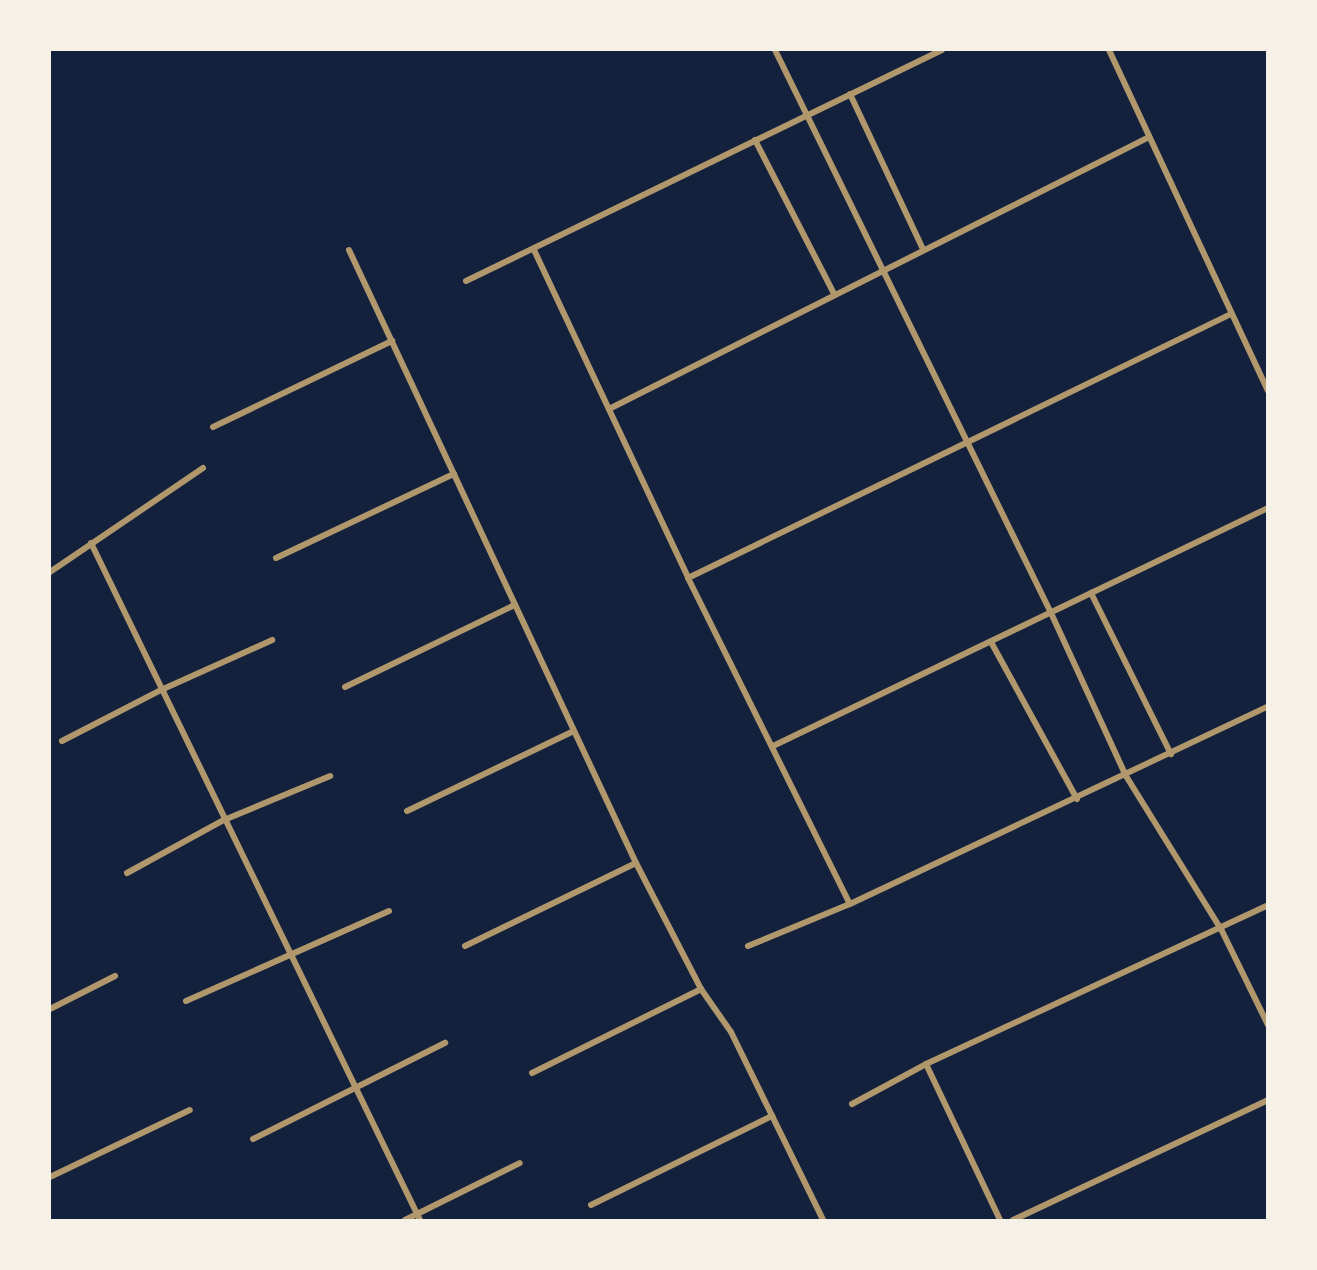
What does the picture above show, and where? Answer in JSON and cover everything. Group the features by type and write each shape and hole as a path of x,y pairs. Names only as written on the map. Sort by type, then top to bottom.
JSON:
{"street":[{"path":"775,50 966,445 1051,613 1126,776 1221,929 1268,1024"},
{"path":"466,280 534,250 850,93 942,50"},
{"path":"1109,50 1268,391"},
{"path":"850,93 923,249"},
{"path":"609,409 1149,137"},
{"path":"755,140 834,294"},
{"path":"349,250 636,863 701,989 731,1032 823,1221"},
{"path":"534,250 688,578 850,904"},
{"path":"688,578 966,445 1231,314"},
{"path":"213,427 392,341"},
{"path":"50,572 203,468"},
{"path":"276,558 454,474"},
{"path":"773,746 1268,508"},
{"path":"91,543 224,820 358,1087 418,1217"},
{"path":"1091,593 1171,754"},
{"path":"345,687 515,606"},
{"path":"62,741 161,690 272,640"},
{"path":"992,642 1077,799"},
{"path":"748,946 850,904 1126,776 1268,706"},
{"path":"406,811 574,731"},
{"path":"127,873 224,820 330,776"},
{"path":"465,946 636,863"},
{"path":"852,1104 926,1064 1221,929 1268,905"},
{"path":"186,1001 389,911"},
{"path":"50,1009 116,976"},
{"path":"532,1073 701,989"},
{"path":"253,1139 445,1043"},
{"path":"926,1064 1000,1221"},
{"path":"1013,1221 1268,1100"},
{"path":"50,1177 190,1110"},
{"path":"591,1205 772,1116"},
{"path":"405,1221 418,1217 520,1163"}]}
